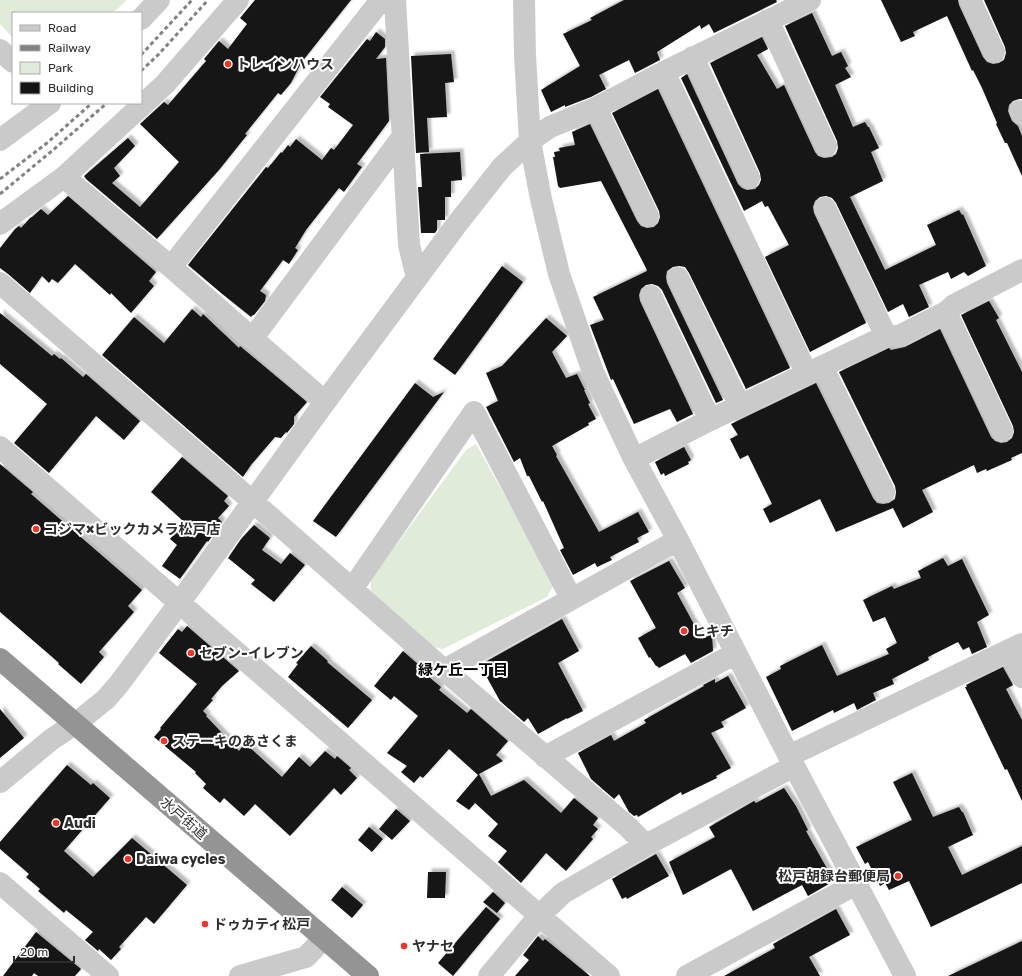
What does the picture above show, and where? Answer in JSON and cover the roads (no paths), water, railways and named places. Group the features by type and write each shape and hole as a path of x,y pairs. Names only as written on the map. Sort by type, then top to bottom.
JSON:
{"highway":[{"name":"水戸街道","path":"0,659 368,976"}],"street":[{"path":"142,18 159,0"},
{"path":"0,224 64,178 165,84 238,0"},
{"path":"171,268 381,0"},
{"path":"395,0 409,245 416,278"},
{"path":"524,0 525,55 530,141 558,274 593,372 634,459 678,540 791,761 905,976"},
{"path":"970,0 994,52"},
{"path":"0,782 52,739 75,724 106,699 180,602 252,501 416,278 502,167 530,141 550,127 596,108 693,57 768,20 797,3"},
{"path":"768,20 826,146"},
{"path":"0,50 12,61"},
{"path":"693,57 749,178"},
{"path":"664,72 815,371 884,492"},
{"path":"0,140 49,104"},
{"path":"596,108 648,216"},
{"path":"252,339 403,136"},
{"path":"64,178 171,268 325,402"},
{"path":"824,208 886,336"},
{"path":"634,459 710,420 886,336 899,336 946,312 954,305 1022,270"},
{"path":"678,278 740,406"},
{"path":"0,283 252,501 444,670 628,827 646,845"},
{"path":"651,296 710,420"},
{"path":"946,312 1002,431"},
{"path":"352,589 474,412 571,598"},
{"path":"0,447 610,976"},
{"path":"444,670 571,598 678,540"},
{"path":"489,976 539,916 563,894 791,761 1016,647 1022,677"},
{"path":"545,757 736,653"},
{"path":"0,883 108,976"},
{"path":"687,976 856,884"},
{"path":"240,976 306,957 324,938"}],"railway":[{"path":"142,54 192,0"},
{"path":"142,70 158,55 208,0"},
{"path":"0,179 47,143 91,104"},
{"path":"0,194 106,104"}],"place":[{"name":"トレインハウス","path":"228,64"},
{"name":"コジマ×ビックカメラ松戸店","path":"36,529"},
{"name":"ヒキチ","path":"684,631"},
{"name":"セブン-イレブン","path":"191,653"},
{"name":"ステーキのあさくま","path":"164,741"},
{"name":"Audi","path":"56,823"},
{"name":"Daiwa cycles","path":"128,859"},
{"name":"松戸胡録台郵便局","path":"898,876"},
{"name":"ドゥカティ松戸","path":"205,924"},
{"name":"ヤナセ","path":"404,946"}],"district":[{"name":"緑ケ丘一丁目","path":"463,670"}]}
